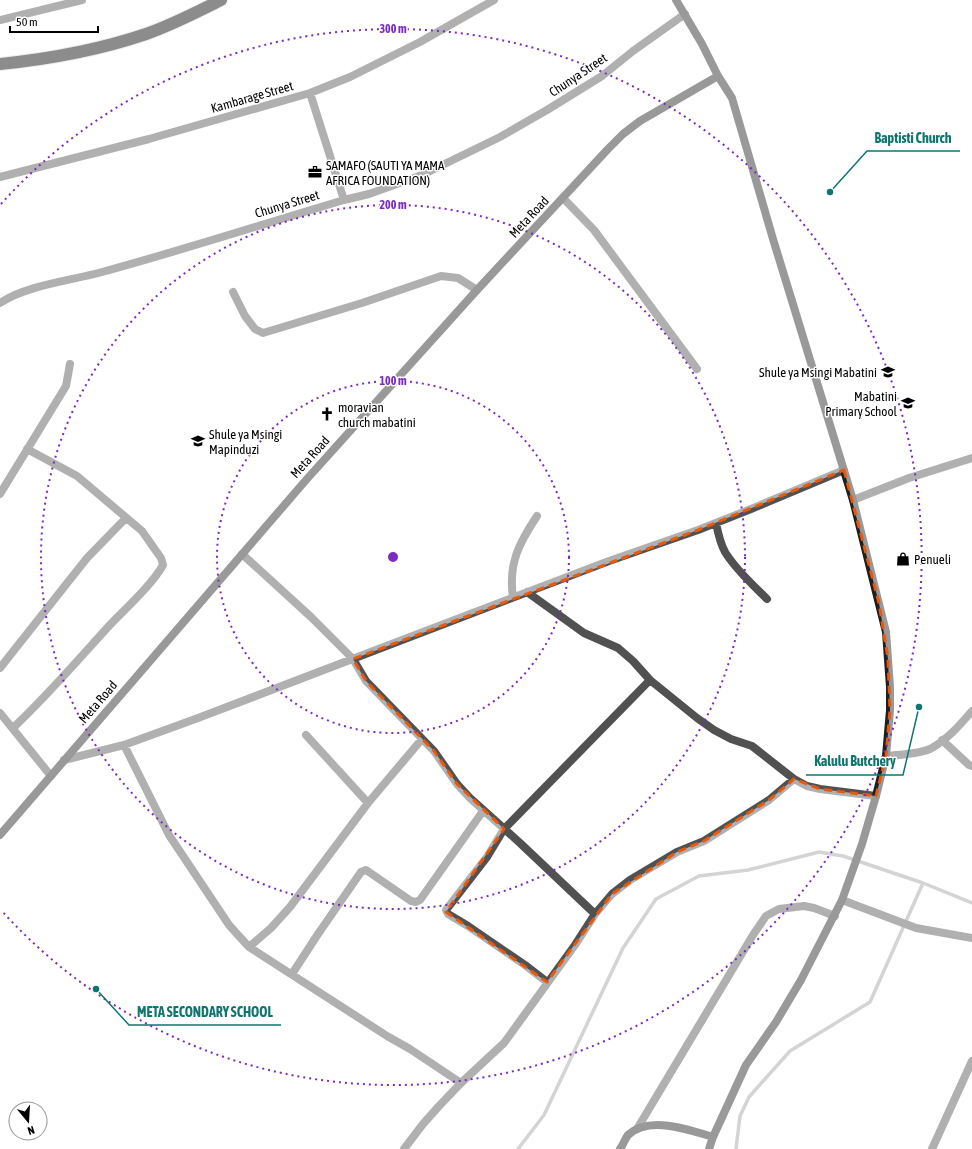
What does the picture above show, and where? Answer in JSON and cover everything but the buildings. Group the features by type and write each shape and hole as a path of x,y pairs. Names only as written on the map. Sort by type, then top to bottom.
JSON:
{"highway":[{"path":"0,64 39,60 84,51 146,34 187,18 221,0"}],"main road":[{"path":"676,0 702,44 718,76 732,98 773,239 853,500 886,632 890,687 890,710 886,756 862,844 842,900 801,980 746,1065 713,1136 709,1149"},
{"name":"Meta Road","path":"0,835 306,480 477,290 623,134 640,121 718,76"},
{"path":"620,1149 628,1136 637,1129 654,1125 682,1128 713,1136"}],"street":[{"path":"0,20 82,0"},
{"name":"Kambarage Street","path":"0,177 149,139 310,93 350,77 420,42 494,0"},
{"name":"Chunya Street","path":"0,303 9,296 28,290 101,272 344,200 369,194 422,175 500,137 547,110 602,76 633,51 685,14"},
{"path":"310,93 344,200"},
{"path":"563,198 594,230 697,369"},
{"path":"233,292 245,316 255,329 263,333 362,303 441,276 458,278 477,290"},
{"path":"0,494 66,386 70,364"},
{"path":"13,728 45,696 163,565 161,558 142,531 77,476 27,449"},
{"path":"853,500 909,478 972,458"},
{"path":"64,760 124,745 198,718 513,597 716,523 844,470"},
{"path":"513,597 511,584 512,569 518,547 537,516"},
{"path":"0,668 86,558 126,518"},
{"path":"716,523 719,538 725,552 739,570 767,600"},
{"path":"242,554 311,617 353,659 366,681 439,756 457,784 483,811 595,914"},
{"path":"527,592 584,633 618,648 633,661 650,680 697,718 714,730 731,739 752,746 794,779 807,786 820,789 876,796"},
{"path":"547,982 526,965 446,912 486,857 504,829 650,680"},
{"path":"886,756 906,754 929,749 955,730 972,711"},
{"path":"0,713 51,776"},
{"path":"306,735 368,803"},
{"path":"249,947 271,928 290,907 368,803 422,739"},
{"path":"942,740 969,765 972,766"},
{"path":"124,745 170,834 229,925 249,947 461,1083"},
{"path":"404,1149 423,1124 461,1083 504,1043 595,914 612,894 630,880 676,852 704,841 769,800 794,779"},
{"path":"292,974 361,872 366,870 411,901 416,902 420,900 483,811"},
{"path":"842,900 916,928 972,938"},
{"path":"637,1129 753,934 766,916 780,909 804,906 835,916"},
{"path":"932,1149 972,1061"}],"highlighted area":[{"path":"844,470 879,603 888,659 890,710 886,756 876,796 820,789 794,779 769,800 704,841 677,852 612,894 547,982 446,912 504,829 457,784 434,751 366,681 353,659 698,530"}],"waterway":[{"path":"518,1149 544,1115 623,948 656,899 699,876 748,870 819,852 843,856 923,883 972,903"},
{"path":"736,1149 740,1116 749,1097 790,1051 870,1002 923,883"}],"place":[{"name":"SAMAFO (SAUTI YA MAMA AFRICA FOUNDATION)","path":"315,172"},
{"name":"Baptisti Church","path":"830,192"},
{"name":"Shule ya Msingi Mabatini","path":"888,372"},
{"name":"Mabatini Primary School","path":"908,403"},
{"name":"moravian church mabatini","path":"327,414"},
{"name":"Shule ya Msingi Mapinduzi","path":"198,441"},
{"name":"Penueli","path":"903,559"},
{"name":"Kalulu Butchery","path":"919,707"},
{"name":"META SECONDARY SCHOOL","path":"96,989"}]}
